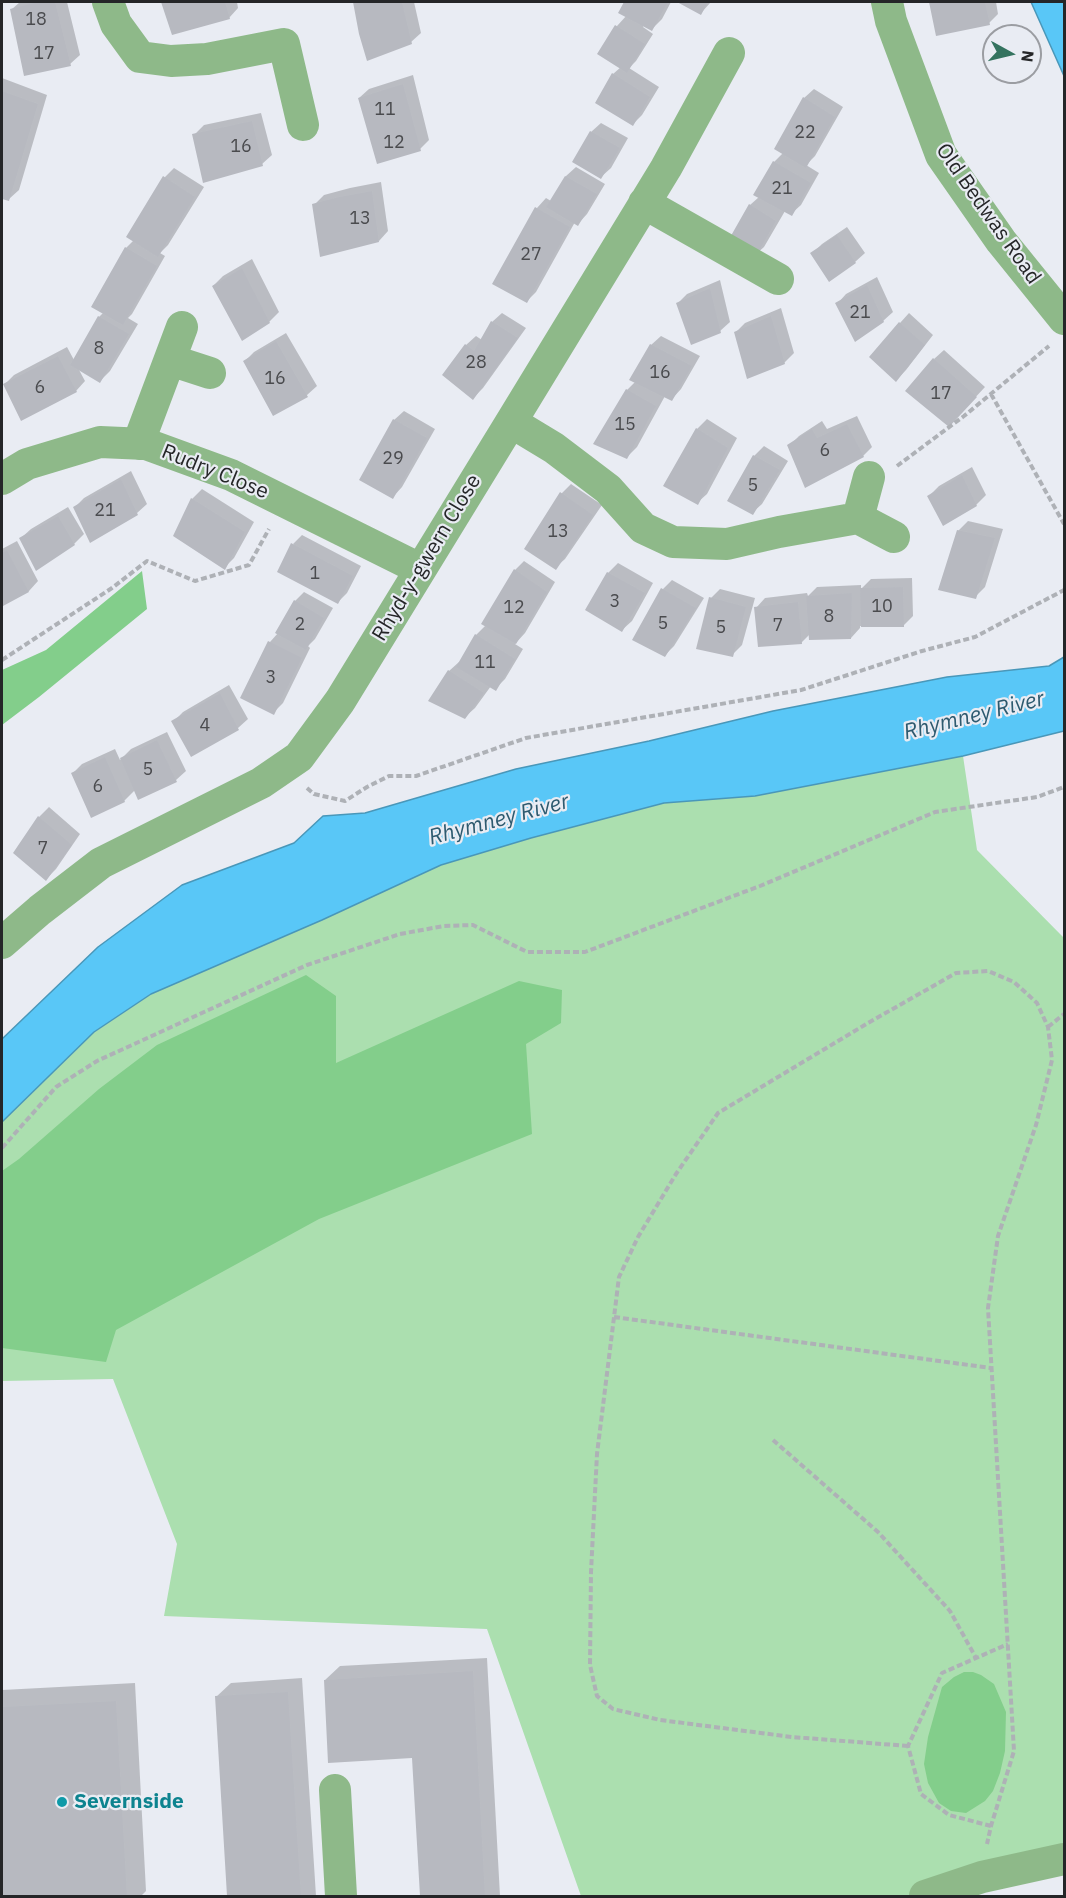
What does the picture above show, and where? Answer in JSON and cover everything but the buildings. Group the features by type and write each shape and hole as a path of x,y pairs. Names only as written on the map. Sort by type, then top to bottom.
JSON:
{"street":[{"path":"108,2 116,24 140,57 171,61 207,59 284,44 303,125"},
{"name":"Old Bedwas Road","path":"887,2 891,21 941,155 1060,329"},
{"name":"Rhyd-y-gwern Close","path":"2,943 101,863 251,788 299,757 340,701 511,422 666,168 729,53"},
{"path":"644,203 778,279"},
{"path":"138,444 182,327"},
{"path":"170,360 210,374"},
{"path":"511,422 554,448 608,489 643,528 673,542 727,544 858,518 894,537"},
{"name":"Rudry Close","path":"2,479 27,464 100,442 146,444 231,475 420,569"},
{"path":"858,518 870,477"},
{"path":"335,1790 341,1896"},
{"path":"925,1896 982,1877 1065,1858"}],"path":[{"path":"870,477 885,475 964,416 991,394 1060,329"},
{"path":"991,394 1065,524"},
{"path":"2,660 112,588 147,561 195,581 249,565 284,501"},
{"path":"284,767 314,794 345,801 389,776 416,776 526,738 801,690 922,651 975,637 1065,590"},
{"path":"2,1148 56,1087 97,1061 317,962 400,934 444,926 473,925 527,952 585,952 760,886 935,813 1036,797 1065,787"},
{"path":"908,1746 792,1737 660,1720 613,1709 597,1695 590,1665 591,1572 597,1454 619,1277 638,1237 676,1174 718,1113 956,973 988,971 1014,982 1037,1003 1048,1027 1052,1060 1036,1125 998,1236 988,1308 1014,1751 991,1826 982,1877"},
{"path":"1048,1027 1065,1014"},
{"path":"614,1317 991,1368"},
{"path":"773,1440 878,1532 950,1611 976,1658"},
{"path":"991,1826 948,1815 921,1794 908,1746 942,1673 1008,1644"}],"green space":[{"path":"142,571 147,609 2,725 2,670 46,650"},
{"path":"963,756 977,850 1064,938 1064,1859 925,1896 581,1896 487,1629 164,1616 177,1544 113,1379 2,1381 2,1122 94,1032 151,994 322,920 441,865 531,838 664,803 755,796"},
{"path":"306,975 336,996 336,1063 519,981 562,990 561,1023 526,1044 532,1134 319,1219 116,1330 106,1362 2,1348 2,1171 19,1159 99,1089 157,1045"},
{"path":"964,1672 981,1675 994,1684 1006,1712 1005,1751 993,1791 985,1801 966,1813 951,1811 939,1803 928,1783 924,1764 928,1737 942,1687"}],"water":[{"path":"1031,2 1064,2 1064,76 1042,24"},
{"name":"Rhymney River","path":"1064,657 1064,731 963,756 755,796 664,803 531,838 441,865 322,920 151,994 94,1032 2,1122 2,1039 98,947 182,885 294,843 323,816 365,813 516,769 649,741 773,711 947,677 1049,666"}],"place":[{"name":"Severnside","path":"62,1802"}]}
